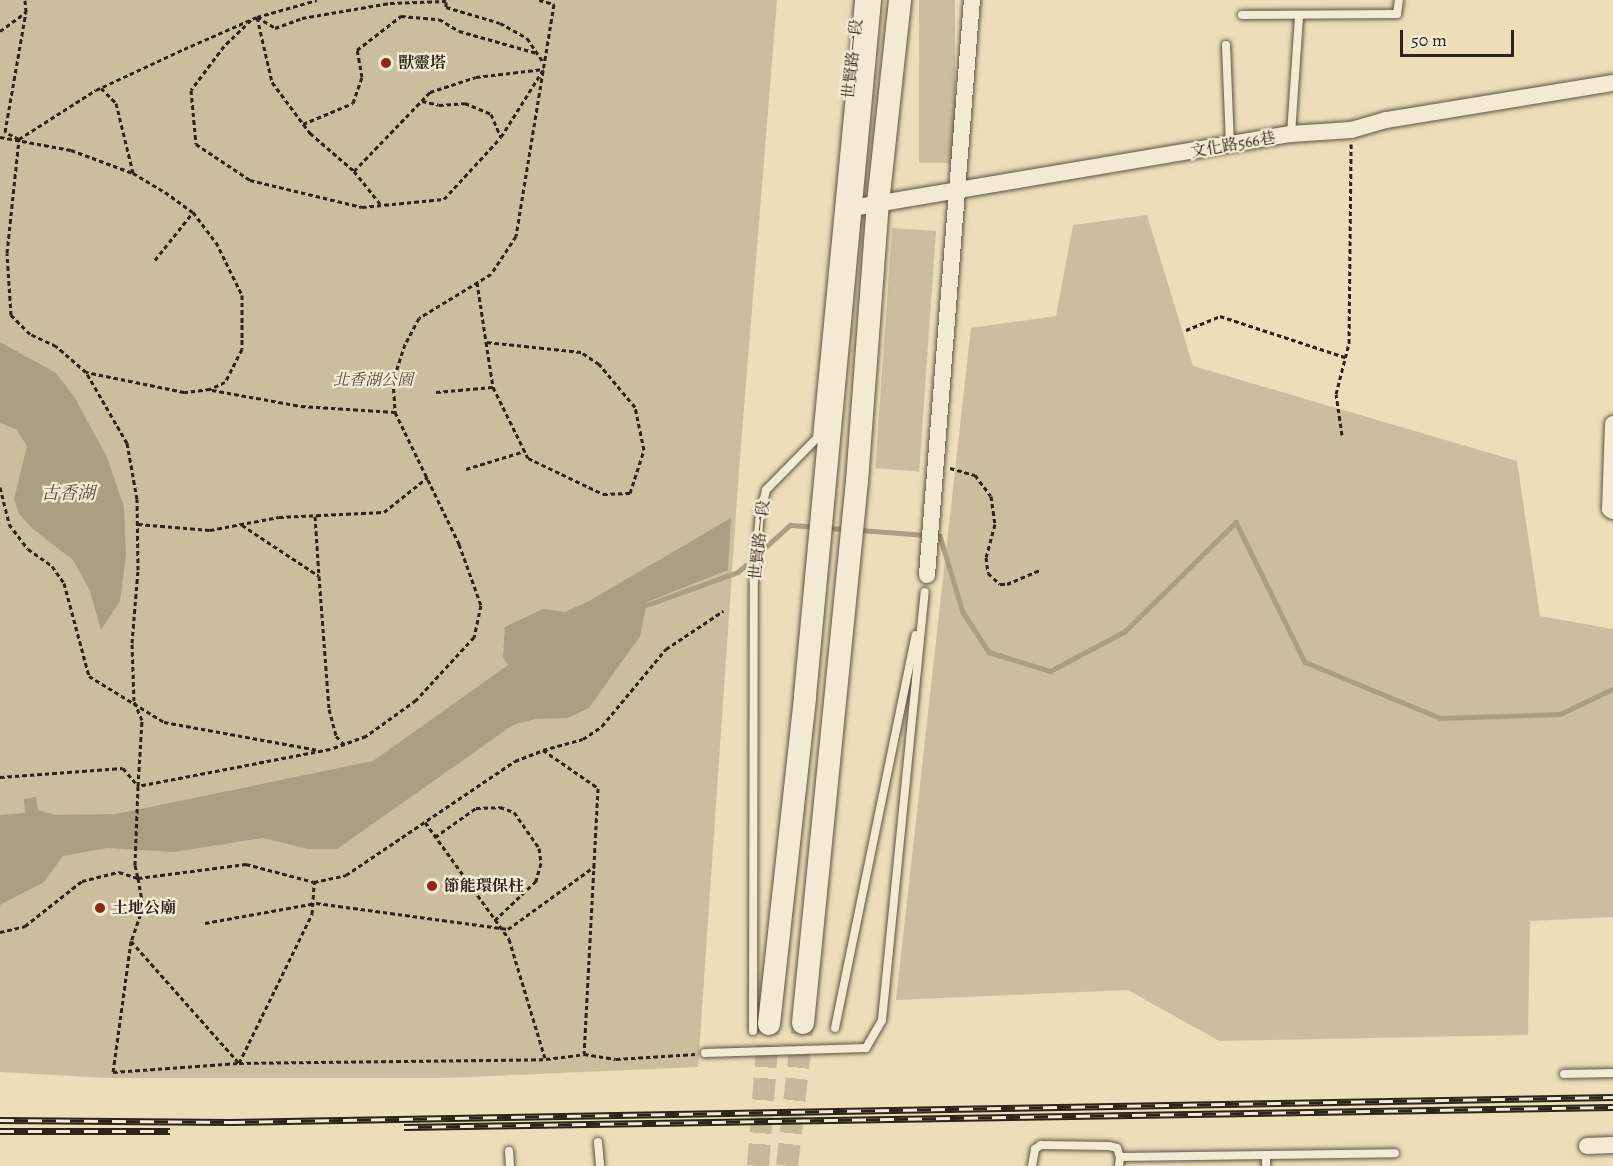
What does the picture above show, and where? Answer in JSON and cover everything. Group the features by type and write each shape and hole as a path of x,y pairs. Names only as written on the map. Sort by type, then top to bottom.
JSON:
{"street":[{"name":"世賢路一段","path":"761,1027 816,583 870,0"},
{"path":"803,1023 858,481 878,203 900,0"},
{"path":"926,584 935,495 972,0"},
{"name":"文化路566巷","path":"852,208 1291,134 1351,130 1409,116 1613,83"},
{"path":"1613,424 1610,509 1613,511"},
{"path":"1587,1146 1613,1145"}],"lane":[{"name":"世賢路一段","path":"761,1027 754,581 760,513 766,490 817,438 859,0"},
{"path":"1242,15 1299,17 1397,14 1399,0"},
{"path":"1291,134 1299,17"},
{"path":"1226,45 1230,145"},
{"path":"835,1028 926,584"},
{"path":"705,1053 866,1048 882,1020 926,584"},
{"path":"1564,1074 1613,1073"},
{"path":"597,1142 600,1166"},
{"path":"1032,1166 1035,1149 1041,1145 1109,1146 1117,1148 1120,1162 1266,1155 1395,1153"},
{"path":"509,1151 510,1166"},
{"path":"1266,1155 1266,1166"}],"path":[{"path":"19,139 5,132 26,12 25,0"},
{"path":"19,139 100,88 257,17 317,0"},
{"path":"138,786 321,751 366,735 416,700 474,637 481,605 459,544 395,412 393,381 405,344 419,318 491,274 516,236 554,4 539,0"},
{"path":"257,17 275,28 302,18 390,3 446,1 446,7 500,23 527,38 545,63"},
{"path":"0,31 26,12"},
{"path":"303,124 353,103 362,77 357,50 400,16 439,19 459,31 537,53"},
{"path":"257,17 273,82 303,124 354,171 381,205"},
{"path":"251,20 224,46 191,90 196,144 250,180 362,207 444,200 501,137 544,69"},
{"path":"354,171 430,92 476,77 544,69"},
{"path":"100,88 116,103 133,173"},
{"path":"422,101 439,105 465,103 491,114 501,137"},
{"path":"1342,435 1336,394 1345,357 1353,235 1351,130"},
{"path":"0,137 71,150 133,173 193,212 216,242 242,295 242,349 225,382 210,389"},
{"path":"19,139 7,254 11,315 30,334 57,346 86,372 127,443 137,498 138,524 132,643 135,704 142,720 135,865 143,907 131,941 113,1072 239,1063 546,1059 584,1054 616,1059 705,1053"},
{"path":"155,260 193,212"},
{"path":"477,282 492,387 528,458 603,494 630,493 644,450 635,407 600,364 581,352 486,342"},
{"path":"1186,330 1220,316 1345,357"},
{"path":"86,372 184,392 210,389 301,406 395,412"},
{"path":"436,392 492,387"},
{"path":"466,470 525,451"},
{"path":"937,464 975,475 991,496 995,524 986,557 988,573 1000,584 1007,584 1040,570"},
{"path":"138,524 210,530 279,517 384,512 428,477"},
{"path":"0,487 9,524 28,549 52,566 64,583 89,676 164,722 321,751"},
{"path":"315,516 329,709 336,736 344,744"},
{"path":"242,525 319,576"},
{"path":"0,933 25,926 82,881 119,872 138,878 246,864 314,882 346,875 515,761 543,750 583,739 602,726 666,649 723,611"},
{"path":"543,750 598,788 584,1054"},
{"path":"0,777 123,768 138,786"},
{"path":"435,837 476,808 500,807 514,812 539,848 541,863 536,881 495,920"},
{"path":"425,822 509,939 546,1059"},
{"path":"205,923 316,903 508,929 595,866"},
{"path":"239,1063 312,914 314,882"},
{"path":"131,941 239,1063"}],"green space":[{"name":"北香湖公園","path":"0,0 777,0 739,470 698,1067 444,1078 108,1078 0,1072"},
{"path":"919,0 955,0 955,163 919,163"},
{"path":"1147,215 1193,366 1517,461 1540,616 1613,629 1613,917 1530,921 1528,1035 1219,1041 1128,990 896,1000 971,328 1056,316 1073,225"},
{"path":"892,228 936,231 919,471 875,468"}],"water":[{"name":"古香湖","path":"0,342 56,373 75,398 107,457 124,507 126,555 120,601 101,630 90,591 73,560 33,529 19,514 14,499 27,446 16,429 0,423"},
{"path":"731,518 728,570 647,602 640,636 589,708 568,718 535,719 513,725 337,849 308,849 263,838 174,852 107,848 63,856 44,882 0,905 0,815 25,813 24,799 36,797 38,810 55,815 116,814 373,761 508,665 503,657 505,627 543,609 565,612 589,601"}],"waterway":[{"path":"935,535 940,536 963,612 989,652 1050,671 1124,632 1236,522 1305,662 1440,718 1560,714 1613,689"},
{"path":"641,607 738,572 790,525 816,527"},
{"path":"827,528 845,529"},
{"path":"860,530 926,535"}],"tunnel":[{"path":"787,1166 803,1023"},
{"path":"758,1166 769,1024"}],"railway":[{"path":"0,1120 231,1122 1613,1097"},
{"path":"404,1127 1613,1107"},
{"path":"0,1131 170,1131"}],"place":[{"name":"獸靈塔","path":"386,63"},
{"name":"節能環保柱","path":"432,886"},
{"name":"土地公廟","path":"100,908"}]}
